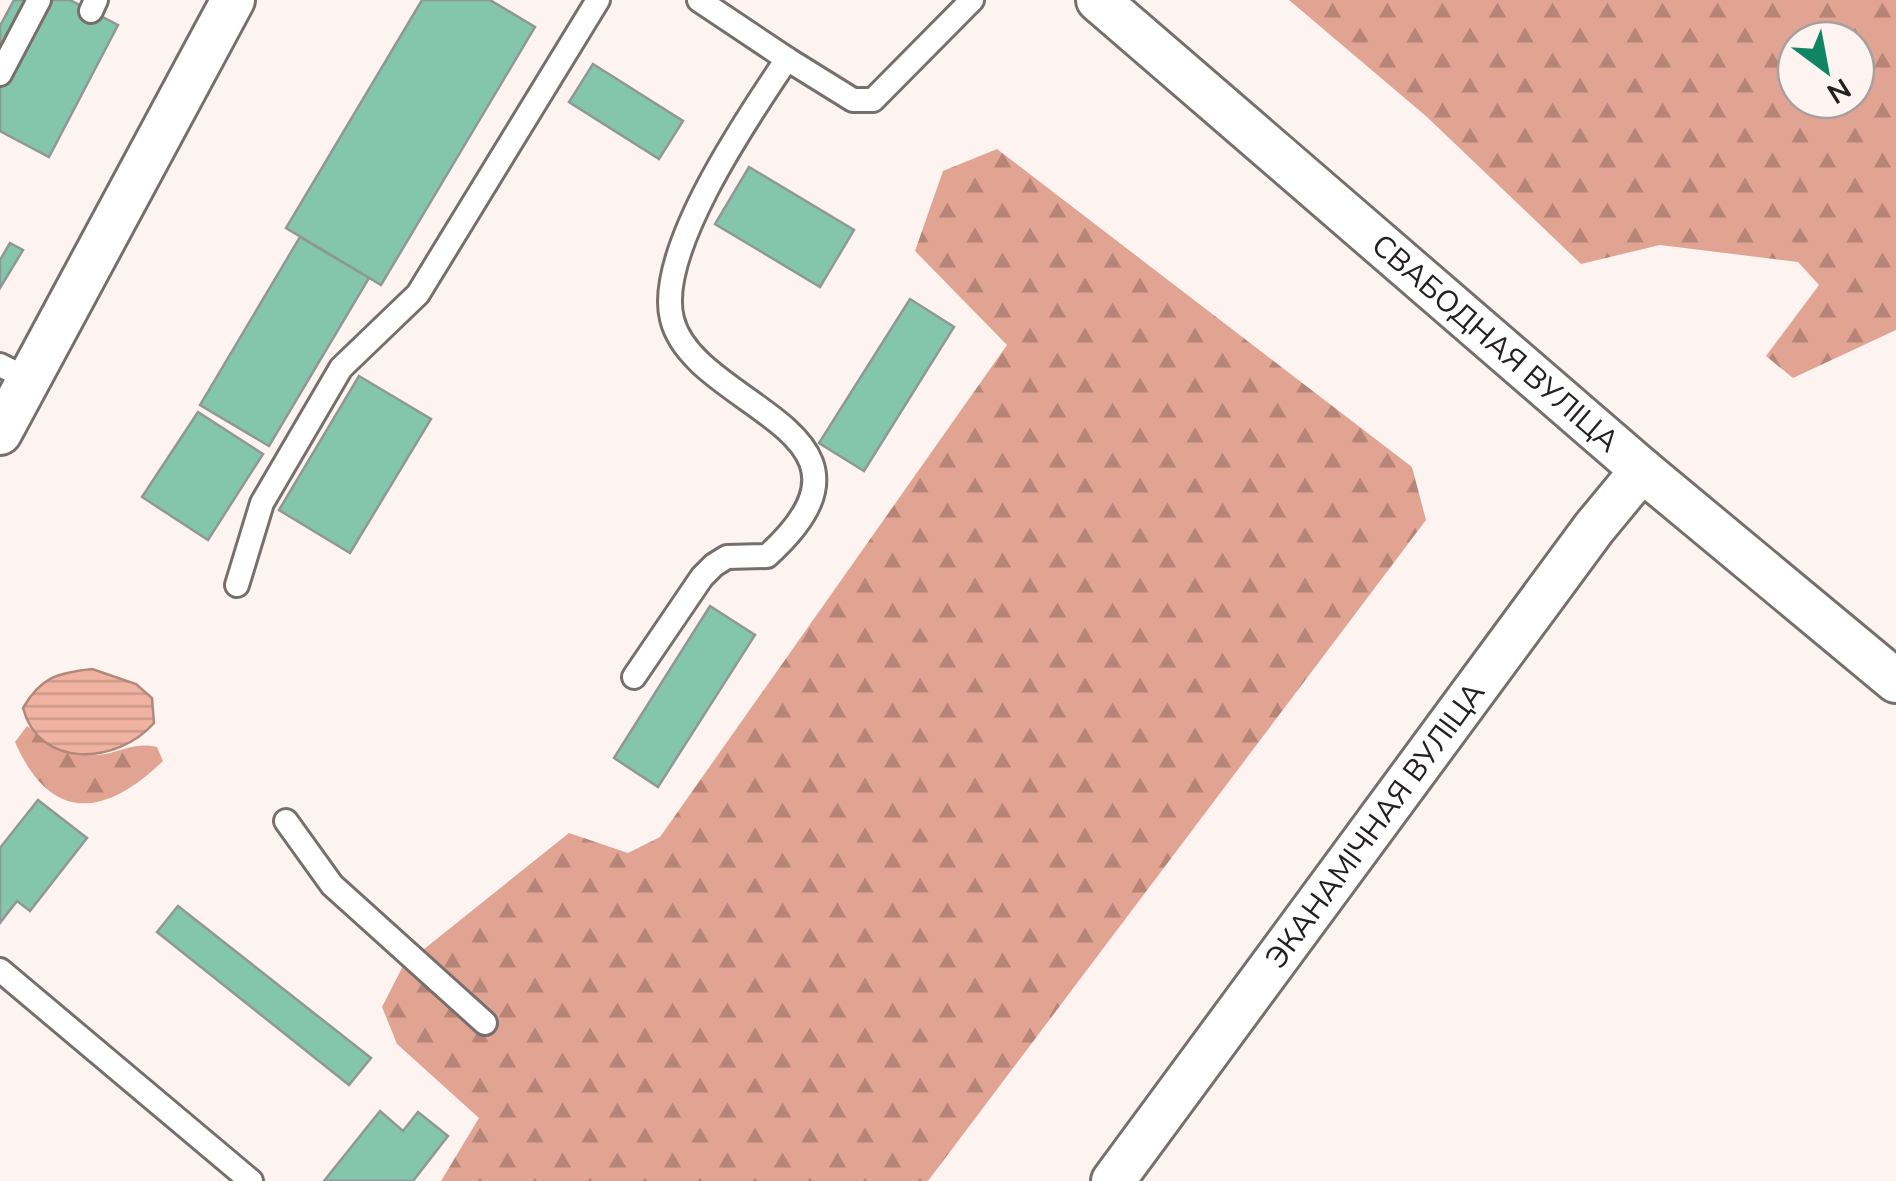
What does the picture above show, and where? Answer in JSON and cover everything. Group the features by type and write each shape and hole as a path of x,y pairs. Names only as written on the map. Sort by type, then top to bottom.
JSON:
{"street":[{"name":"СВАБОДНАЯ ВУЛІЦА","path":"1098,0 1642,470 1896,681"},
{"path":"0,433 14,372 230,1"},
{"name":"ЭКАНАМІЧНАЯ ВУЛІЦА","path":"1113,1181 1594,528 1642,470"}],"lane":[{"path":"0,74 39,0"},
{"path":"237,585 262,503 341,368 418,294 598,0"},
{"path":"699,0 853,100 873,100 972,0"},
{"path":"634,677 702,577 727,557 766,556 780,544 812,491 806,454 783,422 703,367 683,344 672,319 669,292 675,265 726,150 787,59"},
{"path":"286,821 332,885 485,1023"},
{"path":"0,970 251,1181"}],"green space":[{"path":"1289,0 1896,0 1896,330 1793,378 1766,356 1819,285 1798,262 1660,245 1581,264 1427,117"},
{"path":"997,149 1412,467 1426,520 928,1181 441,1181 479,1118 397,1044 382,1007 403,966 569,833 628,853 660,837 1007,345 915,251 943,171"},
{"path":"27,726 76,753 98,755 150,746 157,747 163,761 141,780 100,801 62,799 29,769 15,742"}],"shaded area":[{"path":"92,669 136,684 152,698 154,723 138,737 101,753 62,751 45,742 32,728 23,708 36,689 51,678"}],"building":[{"path":"14,0 70,0 118,25 49,157 0,131 0,26"},
{"path":"422,0 490,0 535,27 381,285 286,228"},
{"path":"593,64 683,121 659,159 569,102"},
{"path":"749,167 854,230 820,287 715,224"},
{"path":"300,237 369,278 269,446 200,405"},
{"path":"10,243 23,250 0,288 0,260"},
{"path":"910,299 954,327 864,471 819,443"},
{"path":"359,376 431,419 350,553 279,510"},
{"path":"198,412 263,454 208,540 142,497"},
{"path":"710,606 755,635 658,787 614,758"},
{"path":"38,800 87,838 30,911 17,901 0,923 0,848"},
{"path":"178,906 371,1058 349,1085 157,932"},
{"path":"380,1111 403,1131 418,1112 448,1136 413,1181 324,1181"}]}
